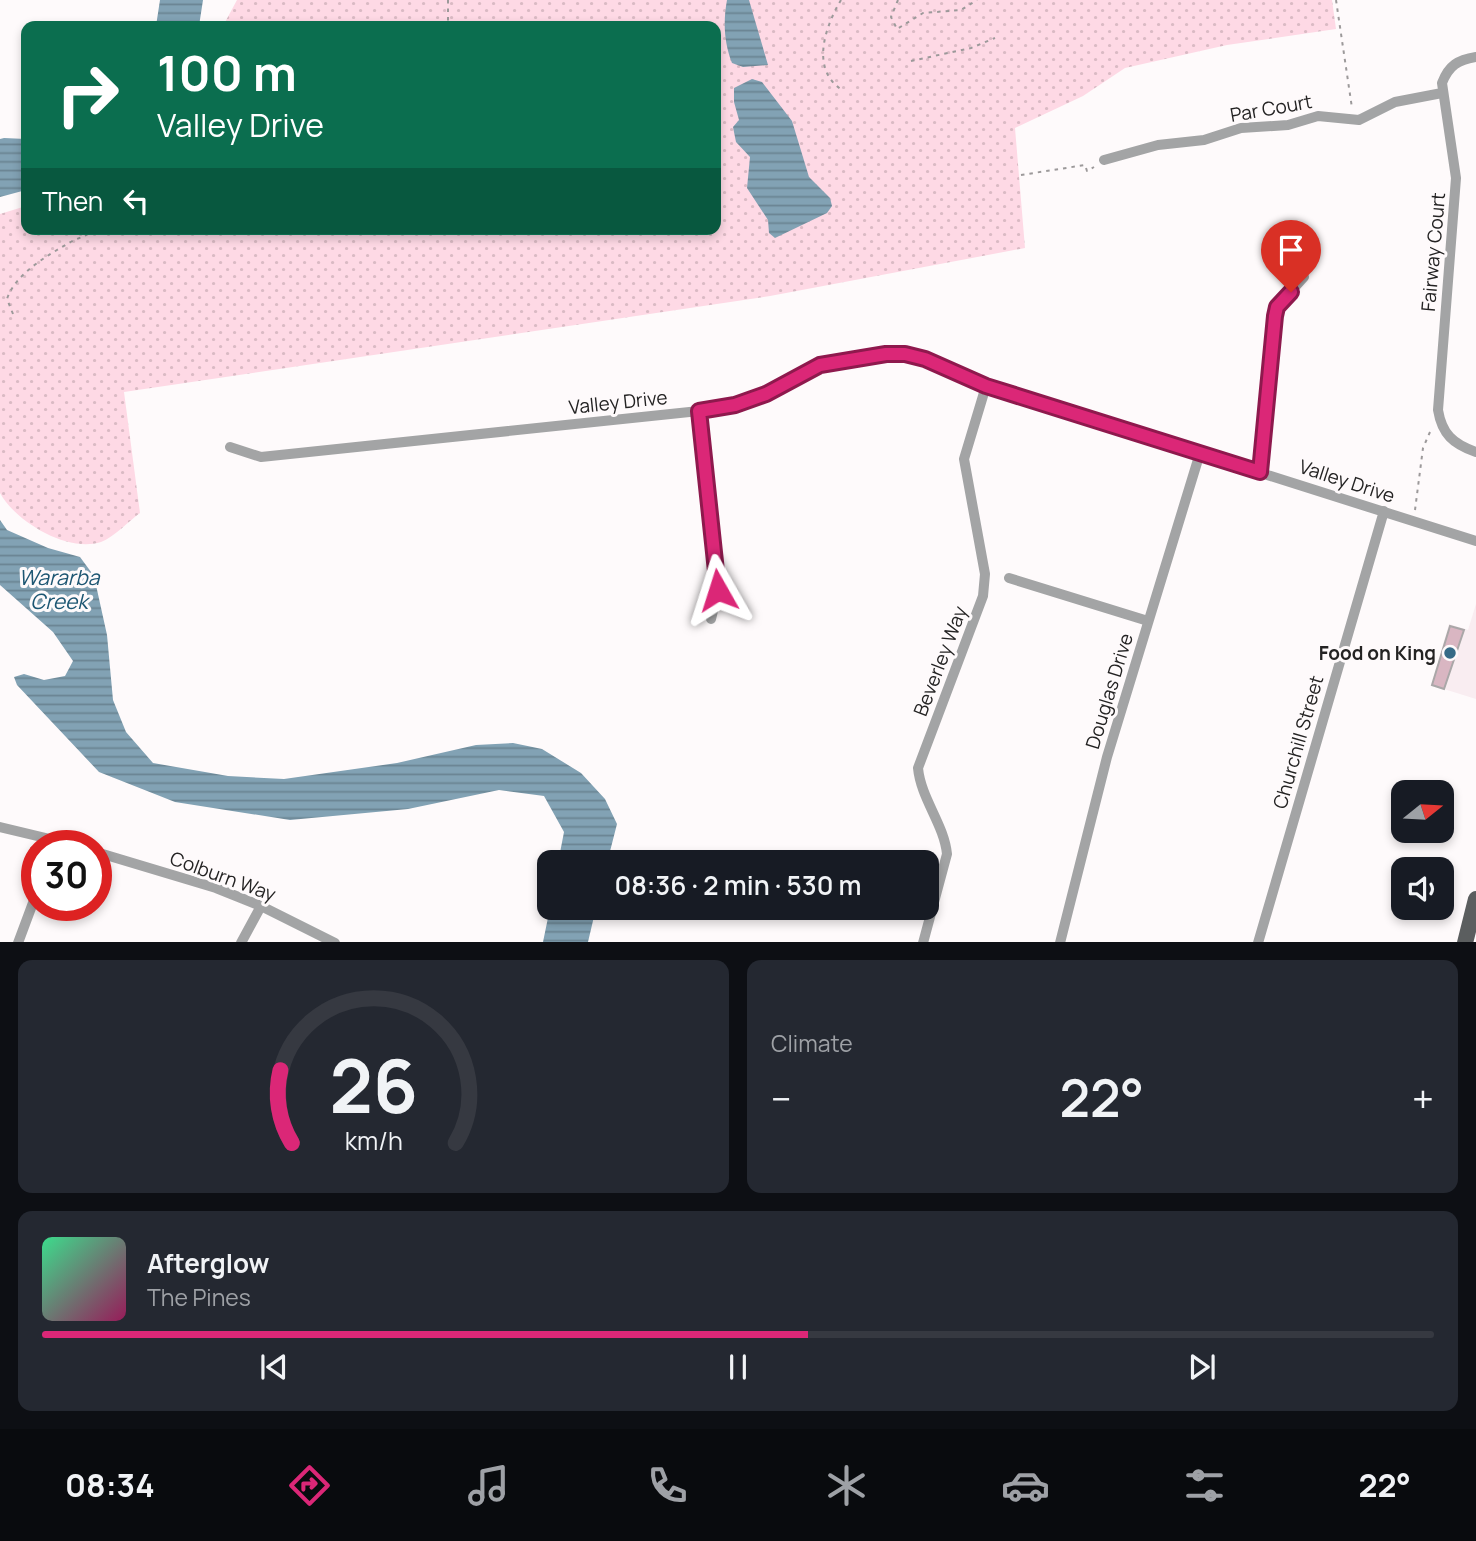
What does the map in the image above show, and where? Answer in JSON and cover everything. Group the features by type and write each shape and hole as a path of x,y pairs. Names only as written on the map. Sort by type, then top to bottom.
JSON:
{"main road":[{"path":"1465,942 1476,899"}],"street":[{"path":"1354,120 1395,102 1442,93 1447,72 1458,60 1476,57"},
{"name":"Fairway Court","path":"1442,93 1457,178 1438,410 1441,426 1449,438 1476,452"},
{"name":"Par Court","path":"1104,160 1158,145 1204,140 1241,128 1288,125 1318,116 1354,120"},
{"path":"1260,472 1277,307 1304,277"},
{"name":"Valley Drive","path":"230,447 261,457 699,411 735,405 766,394 820,365 886,354 925,359 986,386 1476,541"},
{"name":"Beverley Way","path":"923,942 947,855 946,841 919,785 918,768 983,596 985,574 964,459 986,386"},
{"path":"699,411 718,590 711,619"},
{"name":"Douglas Drive","path":"1060,942 1107,757 1200,453"},
{"name":"Churchill Street","path":"1258,942 1384,511"},
{"path":"1009,578 1149,621"},
{"path":"0,827 21,833"},
{"name":"Colburn Way","path":"112,857 261,905 333,942"},
{"path":"242,942 261,905"},
{"path":"19,942 27,921"}],"path":[{"path":"448,0 448,21"},
{"path":"841,0 827,28 823,67 831,82 842,90"},
{"path":"898,0 891,17 897,29 923,13 961,10 977,0"},
{"path":"1336,0 1354,120"},
{"path":"911,61 971,48 995,38"},
{"path":"1021,175 1085,165 1087,171 1104,160"},
{"path":"13,314 7,299 15,285 34,265 87,235"},
{"path":"1415,511 1423,448 1430,432"}],"shaded area":[{"path":"237,0 1332,0 1336,29 1227,45 1125,68 1083,96 1015,128 1025,248 770,296 124,392 140,513 101,542 73,543 58,539 17,514 0,493 0,214 21,208 21,235 721,235 721,21 226,21"},
{"path":"1476,604 1476,699 1431,685 1449,624 1468,630"}],"water":[{"path":"160,0 203,0 200,21 157,21"},
{"path":"727,0 749,0 768,65 743,67 732,63 725,32"},
{"path":"752,79 762,82 792,121 809,177 830,198 832,206 827,213 775,238 769,233 768,220 747,188 750,157 736,142 733,127 739,120 734,102 734,88"},
{"path":"0,139 21,139 21,191 0,197"},
{"name":"Wararba Creek","path":"0,520 7,530 48,548 80,557 94,576 107,635 113,700 126,732 153,763 228,776 284,779 397,763 476,745 513,743 542,749 581,773 605,799 617,824 610,850 561,850 564,832 544,796 499,790 408,809 290,820 175,802 99,772 17,685 14,677 24,674 44,680 65,676 73,661 53,632 0,585"},
{"path":"548,920 593,920 588,942 543,942"}],"building":[{"path":"1450,626 1464,630 1444,689 1432,685"}],"place":[{"name":"Food on King","path":"1450,653"}],"route":[{"path":"718,590 699,411 735,405 766,394 820,365 842,359 905,354 925,359 986,386 1260,472 1275,316 1277,307 1291,292"}]}
